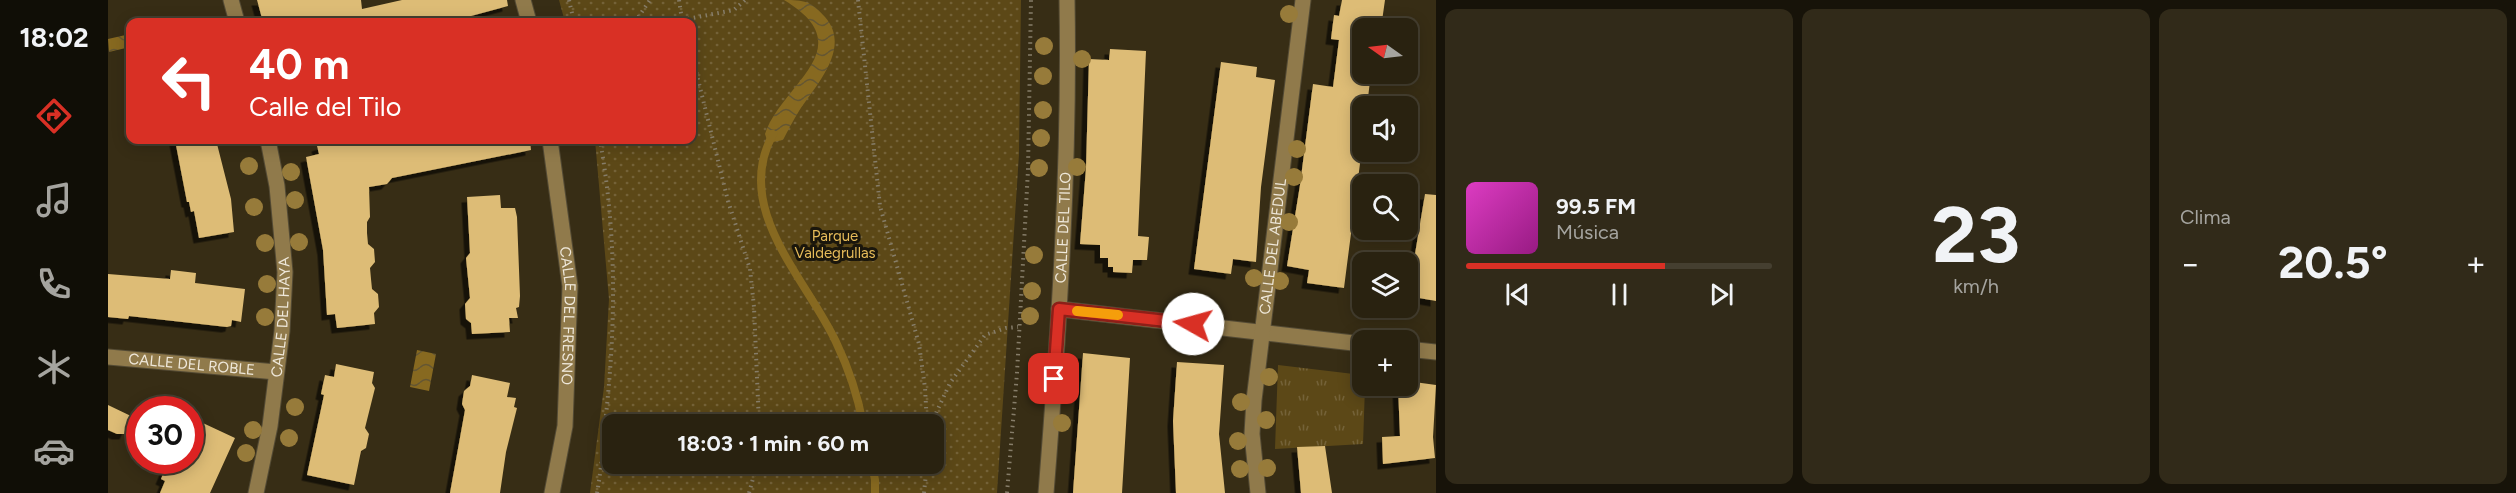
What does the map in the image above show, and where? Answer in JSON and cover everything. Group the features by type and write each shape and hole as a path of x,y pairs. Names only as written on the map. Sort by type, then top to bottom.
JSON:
{"street":[{"path":"231,0 236,18"},
{"path":"523,0 528,18"},
{"name":"CALLE DEL TILO","path":"1046,493 1059,309 1068,68 1067,0"},
{"name":"CALLE DEL ABEDUL","path":"1258,493 1252,434 1260,332 1303,0"},
{"name":"CALLE DEL HAYA","path":"256,493 270,426 282,331 285,272 277,186 269,144"},
{"name":"CALLE DEL FRESNO","path":"551,144 570,286 566,426 552,493"},
{"path":"1059,309 1352,343"},
{"path":"1418,350 1436,352"},
{"name":"CALLE DEL ROBLE","path":"108,357 276,372"}],"path":[{"path":"569,0 573,18"},
{"path":"638,18 650,0"},
{"path":"679,0 682,18"},
{"path":"696,18 734,10 745,0"},
{"path":"858,0 880,206 919,344 926,414"},
{"path":"1007,493 1017,373 1028,170 1031,0"},
{"path":"696,71 728,201 750,269 759,414"},
{"path":"597,493 609,394 615,310 613,236 601,144"},
{"path":"936,414 950,383 985,335 1006,328 1018,327"},
{"path":"749,493 754,474"},
{"path":"924,493 926,474"}],"green space":[{"name":"Parque Valdegrullas","path":"559,0 1021,0 1019,154 997,493 590,493 604,387 609,299 595,144 696,144 696,18 564,18"},
{"path":"1278,365 1352,374 1352,396 1365,396 1363,444 1275,449"}],"water":[{"path":"784,0 802,1 816,8 832,29 835,41 833,54 822,78 799,111 783,140 768,143 765,134 774,116 810,66 817,50 817,34 807,17"},
{"path":"126,35 126,48 109,52 108,39"},
{"path":"417,350 436,354 429,391 410,387"}],"building":[{"path":"257,0 361,0 362,9 402,0 507,0 508,6 471,16 471,18 262,18"},
{"path":"1342,0 1385,0 1382,18 1352,18 1352,84 1370,84 1368,96 1352,96 1352,162 1360,162 1359,174 1352,174 1352,226 1344,288 1307,283 1309,270 1287,266 1313,84 1333,87 1339,40 1331,39 1334,15 1339,16"},
{"path":"1110,49 1146,51 1138,236 1149,237 1147,260 1133,260 1132,273 1113,272 1113,267 1108,267 1108,258 1100,258 1100,245 1080,244 1086,168 1089,59 1109,60"},
{"path":"1221,62 1257,67 1256,77 1275,80 1261,187 1256,262 1233,259 1231,274 1194,269"},
{"path":"176,144 217,144 231,199 234,232 199,238 194,211 191,212 189,202 187,202"},
{"path":"323,144 530,144 531,150 392,178 387,184 369,187 370,217 367,222 367,233 368,244 374,249 375,262 370,268 372,289 378,294 379,307 374,313 375,324 337,328 335,314 327,315 323,250 306,157 319,154 317,146"},
{"path":"1425,194 1436,195 1436,301 1418,298 1418,252 1415,252"},
{"path":"500,195 501,208 515,208 517,217 520,296 519,307 516,308 518,318 509,318 510,332 472,334 471,323 466,319 465,304 470,298 466,258 470,253 467,197"},
{"path":"171,270 196,273 195,283 245,289 241,322 232,320 231,326 227,327 129,316 128,319 108,317 108,274 170,279"},
{"path":"1083,353 1130,358 1122,493 1073,493"},
{"path":"1177,362 1224,365 1219,434 1225,493 1176,493 1173,421"},
{"path":"336,364 374,372 372,383 375,388 365,428 369,434 366,448 361,451 354,485 307,475 324,395 321,394 325,375 334,377"},
{"path":"472,375 510,383 507,397 516,398 514,407 517,408 506,452 500,493 450,493 465,410 462,404 464,391 470,386"},
{"path":"1418,383 1436,385 1433,437 1435,458 1383,464 1382,437 1400,436 1398,396 1418,396"},
{"path":"108,405 126,414 126,432 125,434 117,434 108,430"},
{"path":"204,424 235,438 210,493 160,493 165,481 161,479 163,474 204,474"},
{"path":"1325,446 1332,493 1301,493 1297,447"}],"waterway":[{"path":"773,134 763,162 761,189 767,216 792,268 836,342 852,382 861,414"},
{"path":"874,474 875,493"}],"slow traffic":[{"path":"1077,311 1118,315"}],"route":[{"path":"1054,379 1059,309 1193,324"}]}
